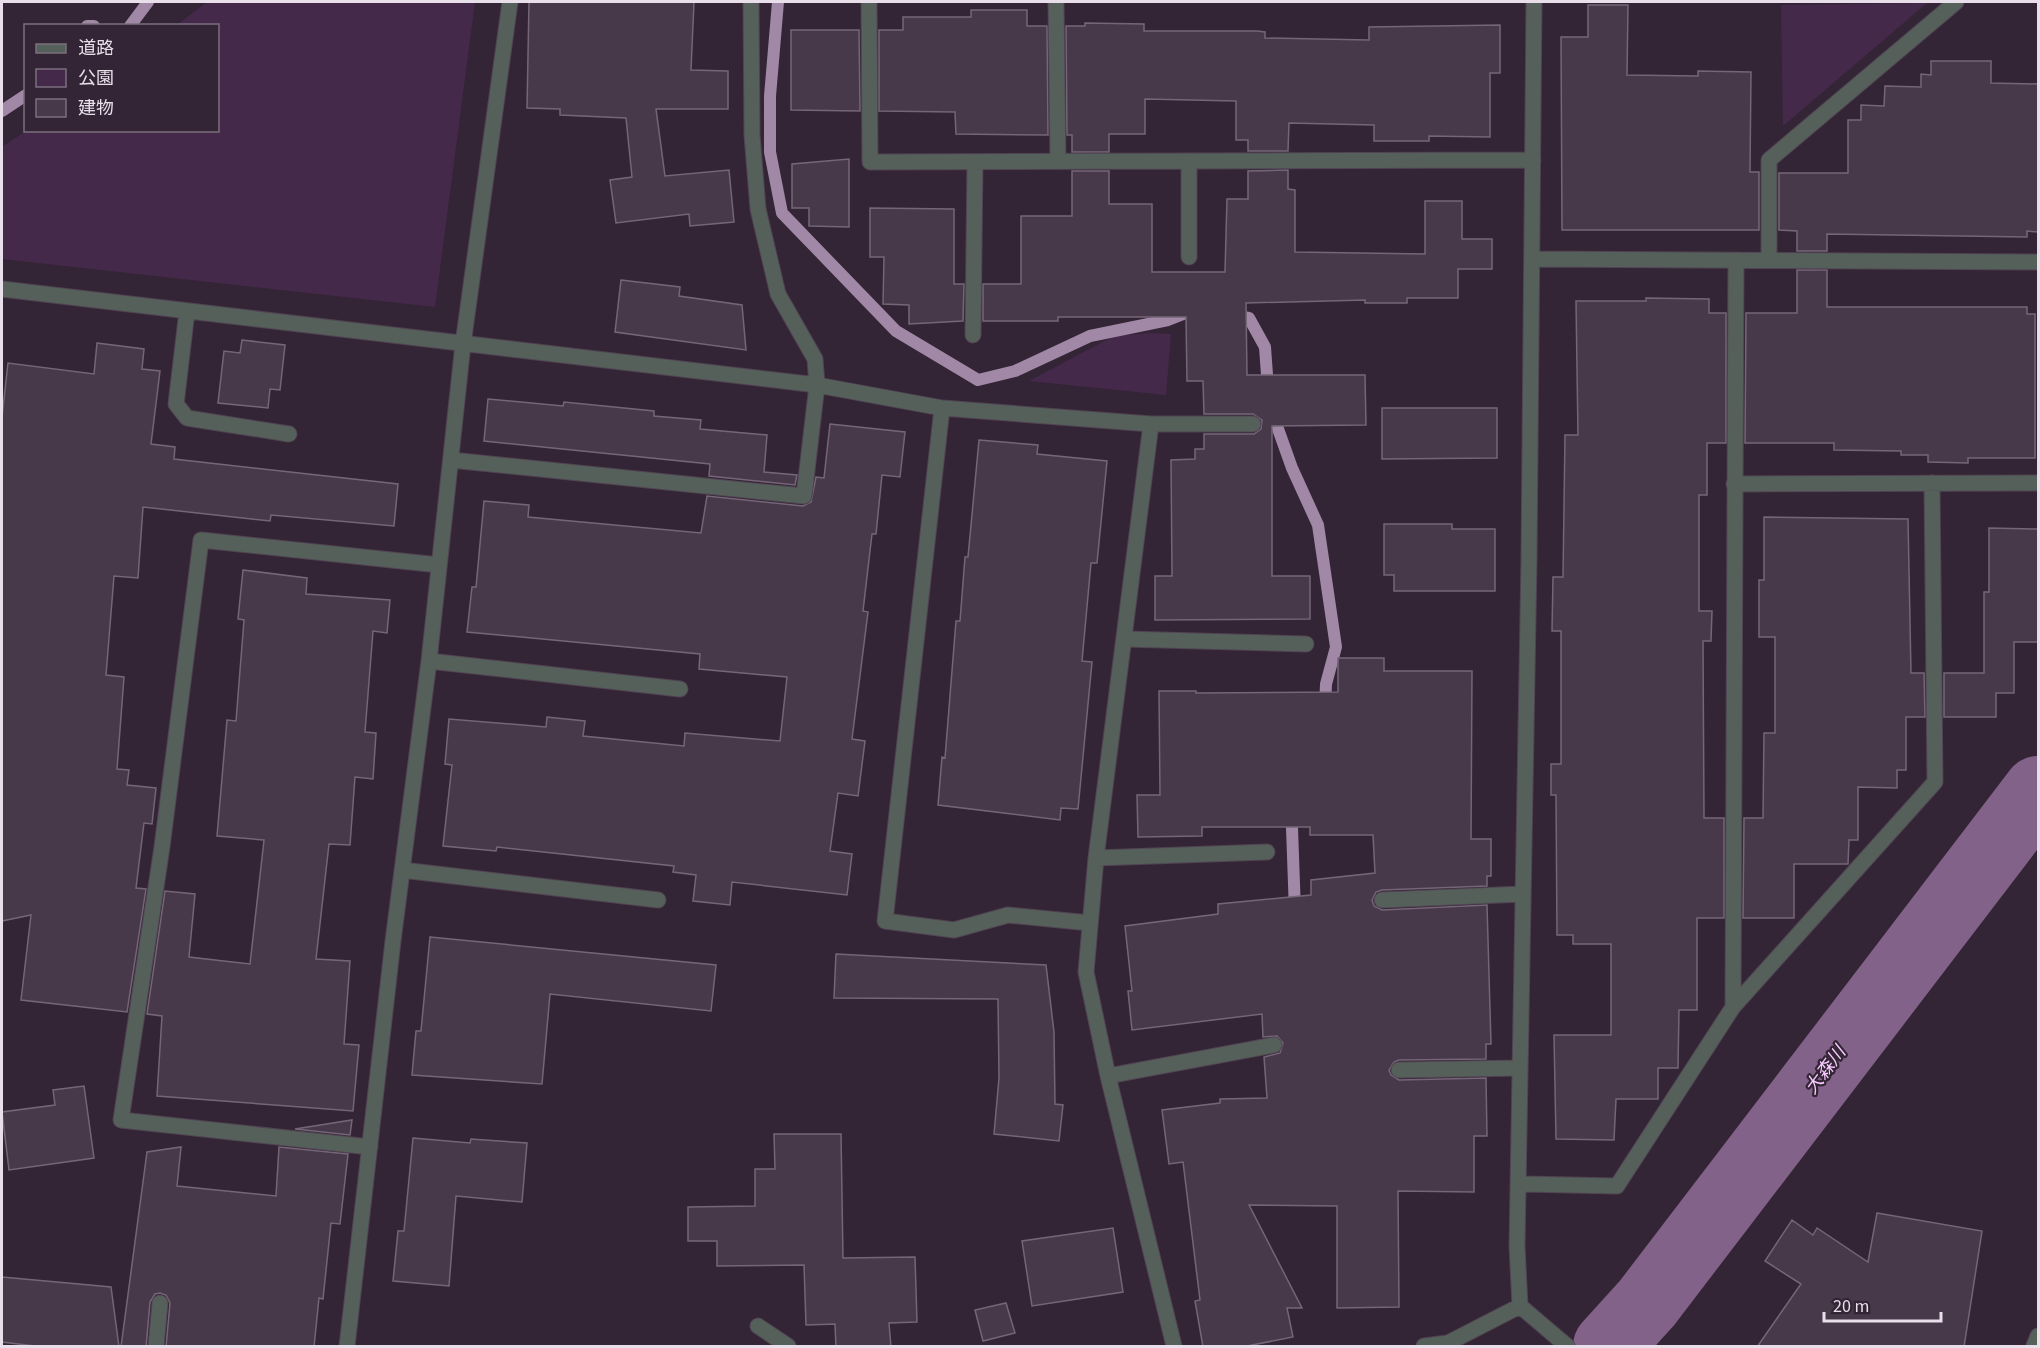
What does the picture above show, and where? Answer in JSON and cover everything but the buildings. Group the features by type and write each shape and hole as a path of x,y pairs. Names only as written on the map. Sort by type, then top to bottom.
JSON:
{"street":[{"path":"347,1347 402,870 429,661 463,344 510,2"},
{"path":"451,460 804,496 818,385 815,359 778,294 758,209 752,135 751,2"},
{"path":"868,2 870,162 1533,160"},
{"path":"1056,2 1058,161"},
{"path":"1534,2 1523,894 1516,1246 1526,1311 1567,1347"},
{"path":"1769,260 1769,160 1956,2"},
{"path":"1189,161 1189,257"},
{"path":"973,335 975,162"},
{"path":"1532,259 2038,262"},
{"path":"1733,1007 1736,260"},
{"path":"2,289 818,385 942,408 1151,424 1253,424"},
{"path":"187,311 176,404 187,418 289,434"},
{"path":"942,408 885,921 954,930 1008,915 1090,923"},
{"path":"1151,424 1096,858 1086,972 1108,1076 1174,1347"},
{"path":"1518,1184 1617,1185 1733,1007 1935,782 1932,483"},
{"path":"1734,484 2038,483"},
{"path":"370,1147 122,1120 162,847 201,540 440,565"},
{"path":"1124,639 1306,644"},
{"path":"429,661 680,689"},
{"path":"1096,858 1267,852"},
{"path":"402,870 658,900"},
{"path":"1383,900 1523,894"},
{"path":"1108,1076 1274,1045"},
{"path":"1399,1070 1520,1068"},
{"path":"156,1347 160,1303"},
{"path":"1424,1347 1448,1343 1526,1311"},
{"path":"758,1326 788,1347"},
{"path":"2034,1347 2038,1336"}],"green space":[{"path":"207,2 475,2 435,307 2,259 2,147 24,132 219,132 219,24 178,24"},
{"path":"1927,3 1783,126 1781,5"},
{"path":"1171,334 1166,395 1029,381 1114,336"}],"waterway":[{"path":"132,24 148,2"},
{"path":"778,2 770,96 770,152 782,213 896,331 978,380 1015,371 1090,336 1168,320 1191,311"},
{"path":"2,111 24,96"},
{"path":"1231,315 1249,318 1265,347 1268,389"},
{"path":"1272,412 1292,468 1318,525 1336,647 1326,684 1325,707"},
{"name":"大森川","path":"1608,1346 1647,1303 2038,791"},
{"path":"1294,812 1292,828 1295,912"}]}
